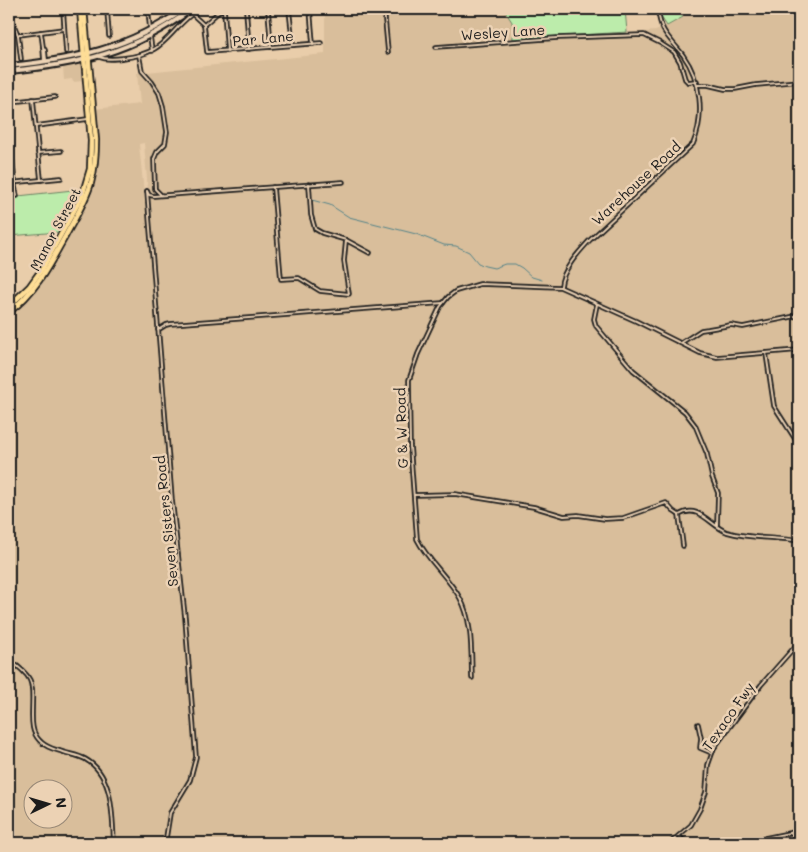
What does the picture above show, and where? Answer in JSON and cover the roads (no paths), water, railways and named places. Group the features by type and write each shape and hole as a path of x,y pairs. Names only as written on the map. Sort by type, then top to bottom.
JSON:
{"main road":[{"path":"80,9 86,57"},
{"path":"84,9 86,57"},
{"path":"9,71 57,66 86,57 150,33 184,9"},
{"path":"9,66 98,56 150,33 192,9"},
{"name":"Manor Street","path":"9,306 20,297 37,277 82,196 91,160 86,57"},
{"name":"Manor Street","path":"9,312 40,281 81,208 91,184 96,160 96,140 86,57"}],"street":[{"path":"63,9 66,52"},
{"path":"107,9 109,36"},
{"path":"148,9 152,50"},
{"path":"98,56 110,59 139,55 162,44 192,14 204,25 223,9"},
{"path":"223,9 227,50"},
{"path":"246,9 250,49"},
{"path":"268,9 271,47"},
{"path":"289,9 292,45"},
{"path":"310,9 313,44"},
{"path":"384,9 388,52"},
{"name":"Warehouse Road","path":"560,288 561,279 580,250 693,144 698,131 697,81 684,56 662,31 659,24 658,9"},
{"path":"9,14 18,35 21,59"},
{"name":"Par Lane","path":"204,25 206,52 321,43"},
{"path":"18,35 64,29"},
{"path":"41,31 45,50 45,62"},
{"name":"Wesley Lane","path":"436,47 557,38 644,35 674,52 680,62 685,80 688,82 697,81"},
{"path":"139,55 142,71 159,93 168,132 165,144 157,152 154,159 155,189 162,195 343,182"},
{"path":"698,85 708,84 721,88 735,89 799,80"},
{"path":"9,102 55,97"},
{"path":"33,99 41,180"},
{"path":"36,126 89,119"},
{"path":"9,127 14,182 18,196"},
{"path":"38,153 61,151"},
{"path":"9,183 61,178"},
{"path":"309,184 311,215 315,229 322,234 346,240 370,253"},
{"path":"273,187 281,279 299,278 320,291 349,294 344,261 346,240"},
{"name":"Seven Sisters Road","path":"162,195 152,196 147,191 172,500 186,617 196,757 190,780 170,813 166,838 163,843"},
{"name":"G & W Road","path":"472,678 466,611 455,590 422,549 417,539 409,380 418,354 443,304 456,291 480,284 560,288 636,320 700,353 711,356 799,350"},
{"path":"158,330 162,326 170,324 443,304"},
{"path":"597,304 594,319 600,330 640,376 685,412 695,425 707,454 712,478 718,493 717,525"},
{"path":"681,343 701,330 708,328 731,325 743,328 796,316 799,313"},
{"path":"766,353 774,406 799,445"},
{"path":"414,494 458,494 534,507 564,516 605,519 623,518 666,503 673,512 679,515 694,512 727,532 756,538 799,542"},
{"path":"679,515 683,546"},
{"name":"Texaco Fwy","path":"670,843 691,825 700,809 706,792 708,765 712,753 761,685 799,642"},
{"path":"9,660 30,678 32,687 32,724 37,739 50,748 84,758 103,777 107,786 113,820 114,843"},
{"path":"698,724 701,738 700,748 712,753"},
{"path":"740,843 799,831"},
{"path":"679,836 686,843"}],"waterway":[{"path":"312,200 330,205 349,217 416,234 444,245 456,246 469,252 478,263 485,266 494,268 505,264 515,264 532,277 542,280"}]}
